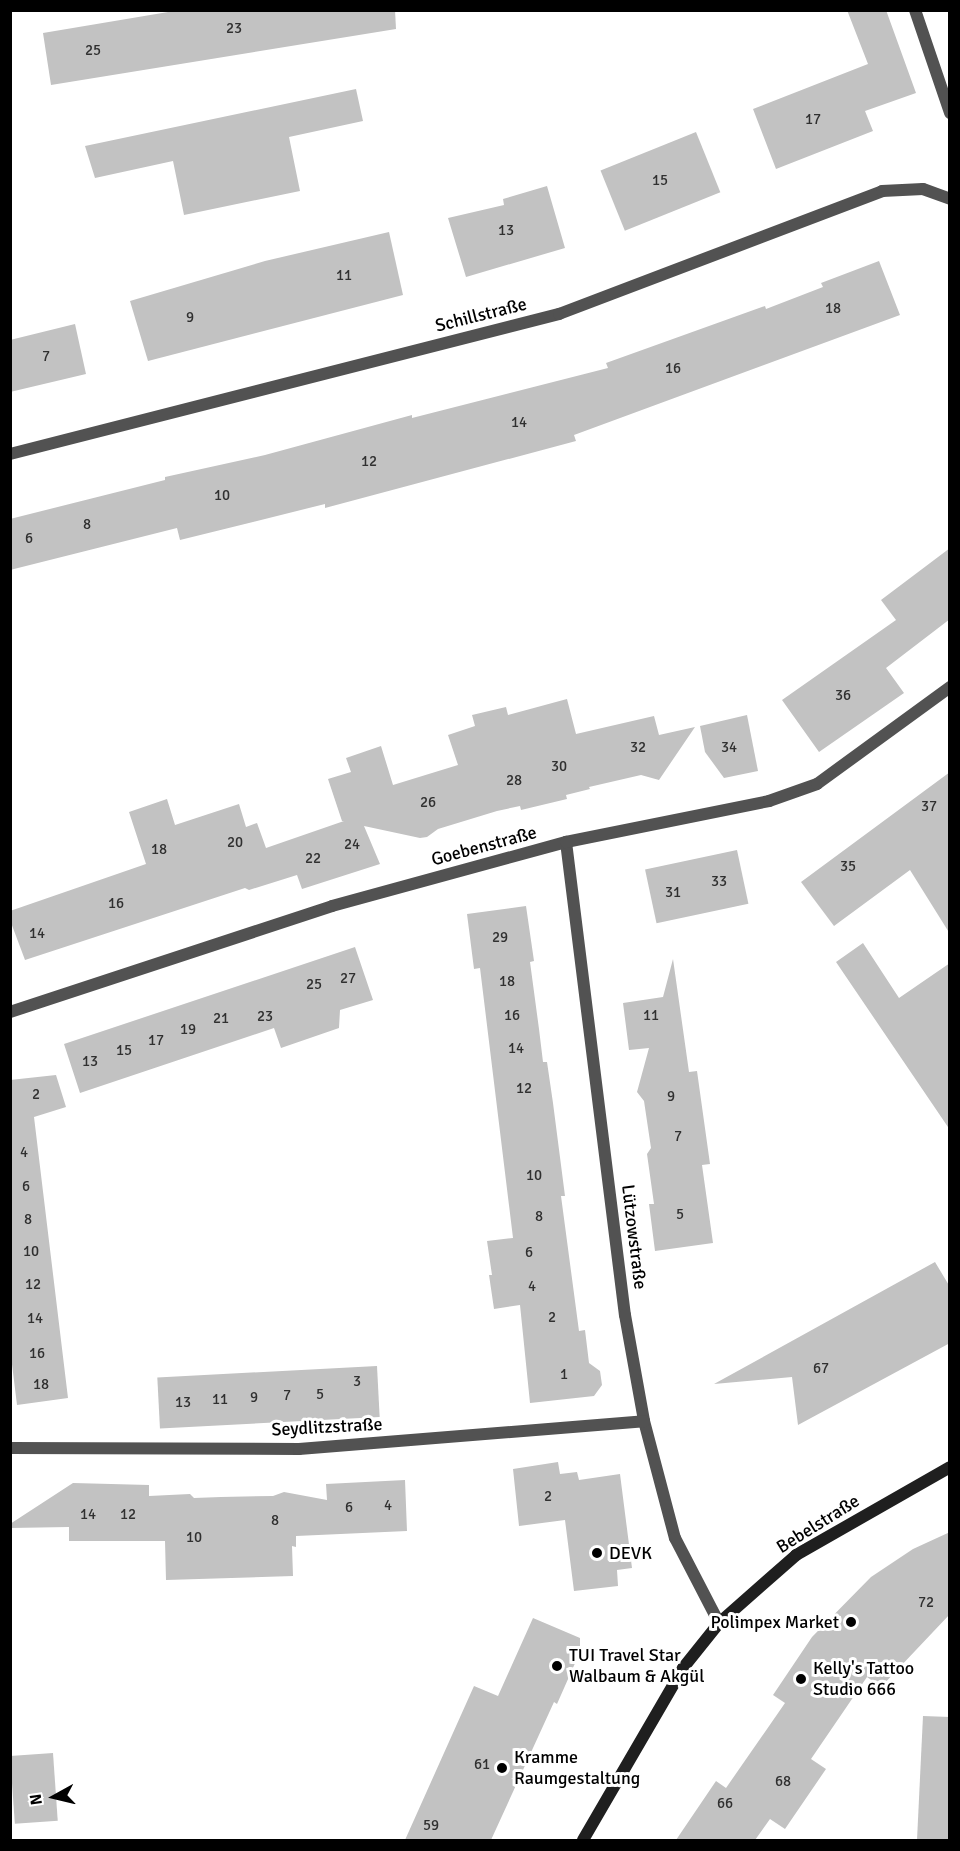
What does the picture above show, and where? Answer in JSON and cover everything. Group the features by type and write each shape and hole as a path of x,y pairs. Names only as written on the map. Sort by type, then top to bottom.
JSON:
{"main road":[{"name":"Bebelstraße","path":"583,1840 682,1668 719,1623 796,1555 950,1467"}],"street":[{"path":"915,10 950,113"},
{"name":"Schillstraße","path":"10,454 560,314 882,191 923,189 950,199"},
{"name":"Goebenstraße","path":"10,1012 332,906 566,842 769,801 817,784 950,687"},
{"name":"Lützowstraße","path":"566,842 626,1316 644,1421 675,1538 719,1623"},
{"name":"Seydlitzstraße","path":"10,1448 299,1449 644,1421"}],"building":[{"path":"180,10 395,10 396,29 51,85 43,33"},
{"path":"847,10 886,10 916,93 865,111 873,131 776,169 753,109 868,64"},
{"path":"356,89 363,121 289,137 300,191 184,215 173,161 95,178 85,146"},
{"path":"696,132 720,192 625,231 601,171"},
{"path":"547,186 565,248 466,277 448,218 504,205 503,199"},
{"path":"389,232 403,295 148,361 130,301 265,261"},
{"path":"879,261 900,315 574,435 576,441 325,508 325,504 180,540 177,528 10,570 10,519 165,480 165,477 265,455 412,415 412,418 608,368 606,363 765,306 766,309 823,287 821,283"},
{"path":"75,324 86,374 10,392 10,340"},
{"path":"950,548 950,619 886,668 904,693 819,752 782,700 896,620 881,600"},
{"path":"567,699 576,734 654,716 659,735 695,727 659,780 641,775 589,787 590,789 566,795 567,799 521,810 520,806 497,811 438,829 427,837 420,838 364,826 380,864 302,889 297,875 249,890 245,888 25,960 10,920 10,911 146,864 129,812 167,799 175,825 239,804 246,827 257,823 266,848 344,821 342,821 328,779 351,772 346,758 381,746 393,785 458,765 448,735 475,726 472,715 506,707 508,715"},
{"path":"747,715 758,771 724,778 705,752 700,726"},
{"path":"950,772 950,934 910,870 834,926 801,882"},
{"path":"737,850 748,904 656,923 645,870"},
{"path":"526,906 534,961 530,962 543,1062 547,1062 553,1103 565,1196 561,1196 579,1331 585,1330 589,1363 600,1371 602,1385 594,1396 530,1403 520,1305 494,1309 489,1275 492,1275 487,1241 513,1238 480,968 474,969 467,914"},
{"path":"863,943 899,998 950,963 950,1130 836,962"},
{"path":"355,947 373,1000 340,1010 339,1028 281,1048 274,1028 80,1093 64,1044"},
{"path":"673,959 689,1072 697,1071 710,1164 702,1165 713,1243 655,1251 649,1204 654,1204 647,1154 651,1148 644,1101 637,1092 649,1048 629,1050 623,1003 663,997"},
{"path":"56,1075 66,1107 34,1117 68,1398 17,1405 10,1348 10,1080"},
{"path":"935,1262 950,1287 950,1343 798,1425 792,1377 714,1384"},
{"path":"377,1366 380,1417 160,1428 157,1378"},
{"path":"558,1462 560,1474 577,1472 579,1480 620,1474 632,1568 617,1570 618,1586 574,1591 565,1520 519,1526 513,1469"},
{"path":"405,1480 407,1531 296,1536 296,1547 292,1546 293,1576 166,1580 165,1541 69,1541 69,1527 10,1528 10,1524 73,1483 149,1485 149,1496 190,1494 194,1498 273,1496 284,1492 327,1500 326,1484"},
{"path":"950,1532 950,1614 881,1687 867,1677 811,1759 826,1769 785,1829 770,1819 755,1840 676,1840 716,1781 726,1788 785,1703 773,1695 812,1637 871,1577 913,1549"},
{"path":"533,1618 580,1638 580,1652 557,1704 554,1702 491,1840 405,1840 474,1686 498,1696"},
{"path":"923,1716 950,1717 950,1840 917,1840"},
{"path":"53,1753 58,1821 15,1824 10,1756"}],"place":[{"name":"DEVK","path":"597,1553"},
{"name":"Polimpex Market","path":"851,1622"},
{"name":"TUI Travel Star Walbaum & Akgül","path":"557,1666"},
{"name":"Kelly's Tattoo Studio 666","path":"801,1679"},
{"name":"Kramme Raumgestaltung","path":"502,1768"}]}
